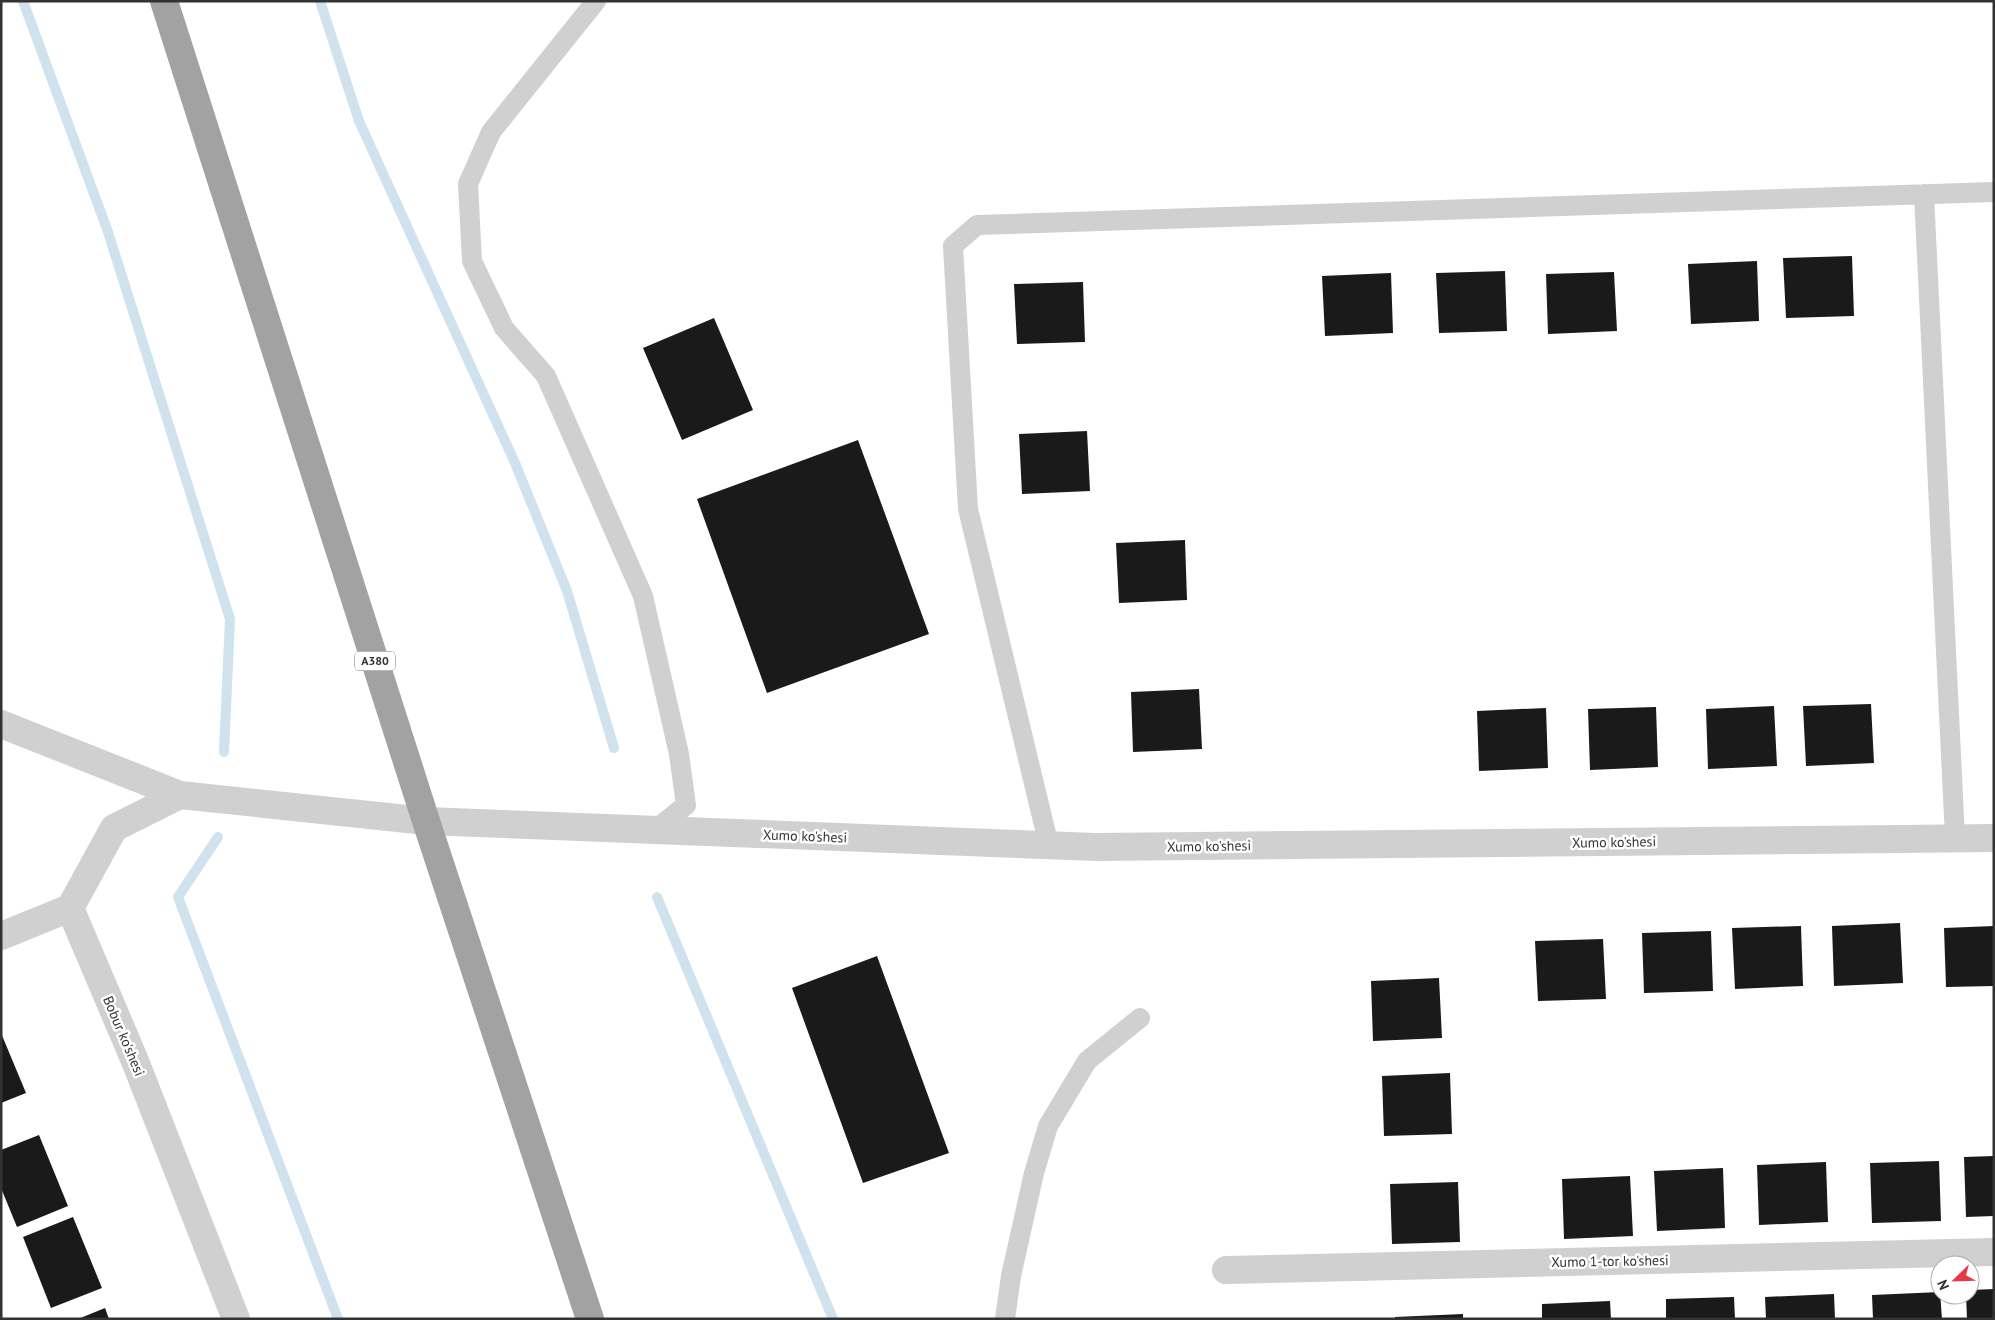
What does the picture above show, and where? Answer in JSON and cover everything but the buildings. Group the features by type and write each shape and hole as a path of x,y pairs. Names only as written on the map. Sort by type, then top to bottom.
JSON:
{"highway":[{"name":"A380","path":"164,1 426,821 590,1319"}],"street":[{"name":"Xumo ko'shesi","path":"1,724 180,796 426,821 1096,847 1994,838"},
{"path":"1,936 70,908 114,828 180,796"},
{"name":"Bobur ko'shesi","path":"70,908 135,1061 236,1319"},
{"name":"Xumo 1-tor ko'shesi","path":"1226,1270 1994,1252"}],"lane":[{"path":"596,1 491,132 468,184 472,261 504,328 546,376 643,596 679,754 686,805 654,830"},
{"path":"1049,846 968,509 953,246 977,225 1994,192"},
{"path":"1924,194 1955,838"},
{"path":"1005,1319 1012,1276 1034,1174 1048,1126 1087,1060 1140,1018"}],"waterway":[{"path":"23,1 108,232 230,619 224,752"},
{"path":"320,1 359,121 515,463 567,591 614,748"},
{"path":"218,837 178,897 338,1319"},
{"path":"657,897 833,1319"}]}
